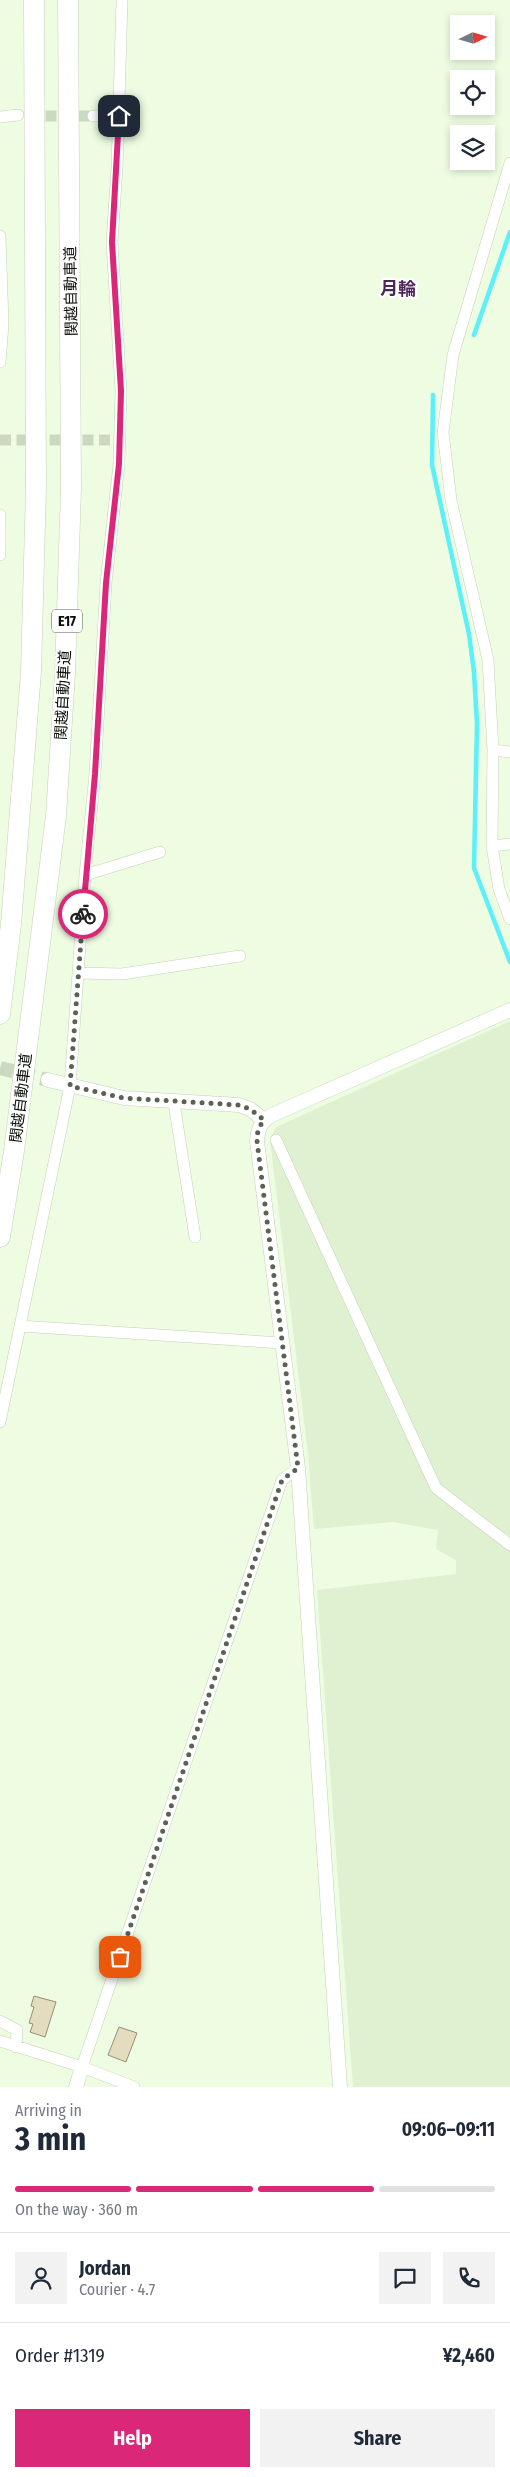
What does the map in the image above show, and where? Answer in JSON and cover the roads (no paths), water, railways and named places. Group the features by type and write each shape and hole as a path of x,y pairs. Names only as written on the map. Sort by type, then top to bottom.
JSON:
{"highway":[{"name":"E17","path":"0,1014 12,915 31,662 37,440 34,0"},
{"name":"関越自動車道","path":"0,1237 14,1151 56,816 65,673 71,470 68,0"}],"street":[{"path":"0,1422 70,1086 80,973 85,875 95,774 106,583 119,464 121,391 112,242 119,116 122,0"},
{"path":"0,117 18,116"},
{"path":"93,116 119,116"},
{"path":"510,162 453,355 443,432 451,500 488,660 493,750 492,846 499,889 510,919"},
{"path":"0,236 0,362"},
{"path":"0,515 0,555"},
{"path":"493,750 510,752"},
{"path":"492,846 510,844"},
{"path":"85,875 160,852"},
{"path":"80,973 122,974 240,956"},
{"path":"340,2087 298,1468 257,1141 258,1129 264,1120 510,1010"},
{"path":"48,1080 124,1098 174,1103 239,1105 250,1109 264,1120"},
{"path":"174,1103 195,1237"},
{"path":"276,1140 436,1488 510,1545"},
{"path":"20,1326 282,1343"},
{"path":"76,2087 282,1480 298,1468"},
{"path":"0,2022 17,2030 16,2047"},
{"path":"0,2041 82,2067 134,2087"}],"waterway":[{"path":"474,335 510,232"},
{"path":"433,395 432,465 469,634 474,672 477,724 474,868 510,962"}],"tunnel":[{"path":"29,116 93,116"},
{"path":"0,440 119,440"},
{"path":"0,1068 48,1080"}],"district":[{"name":"月輪","path":"398,289"}]}
